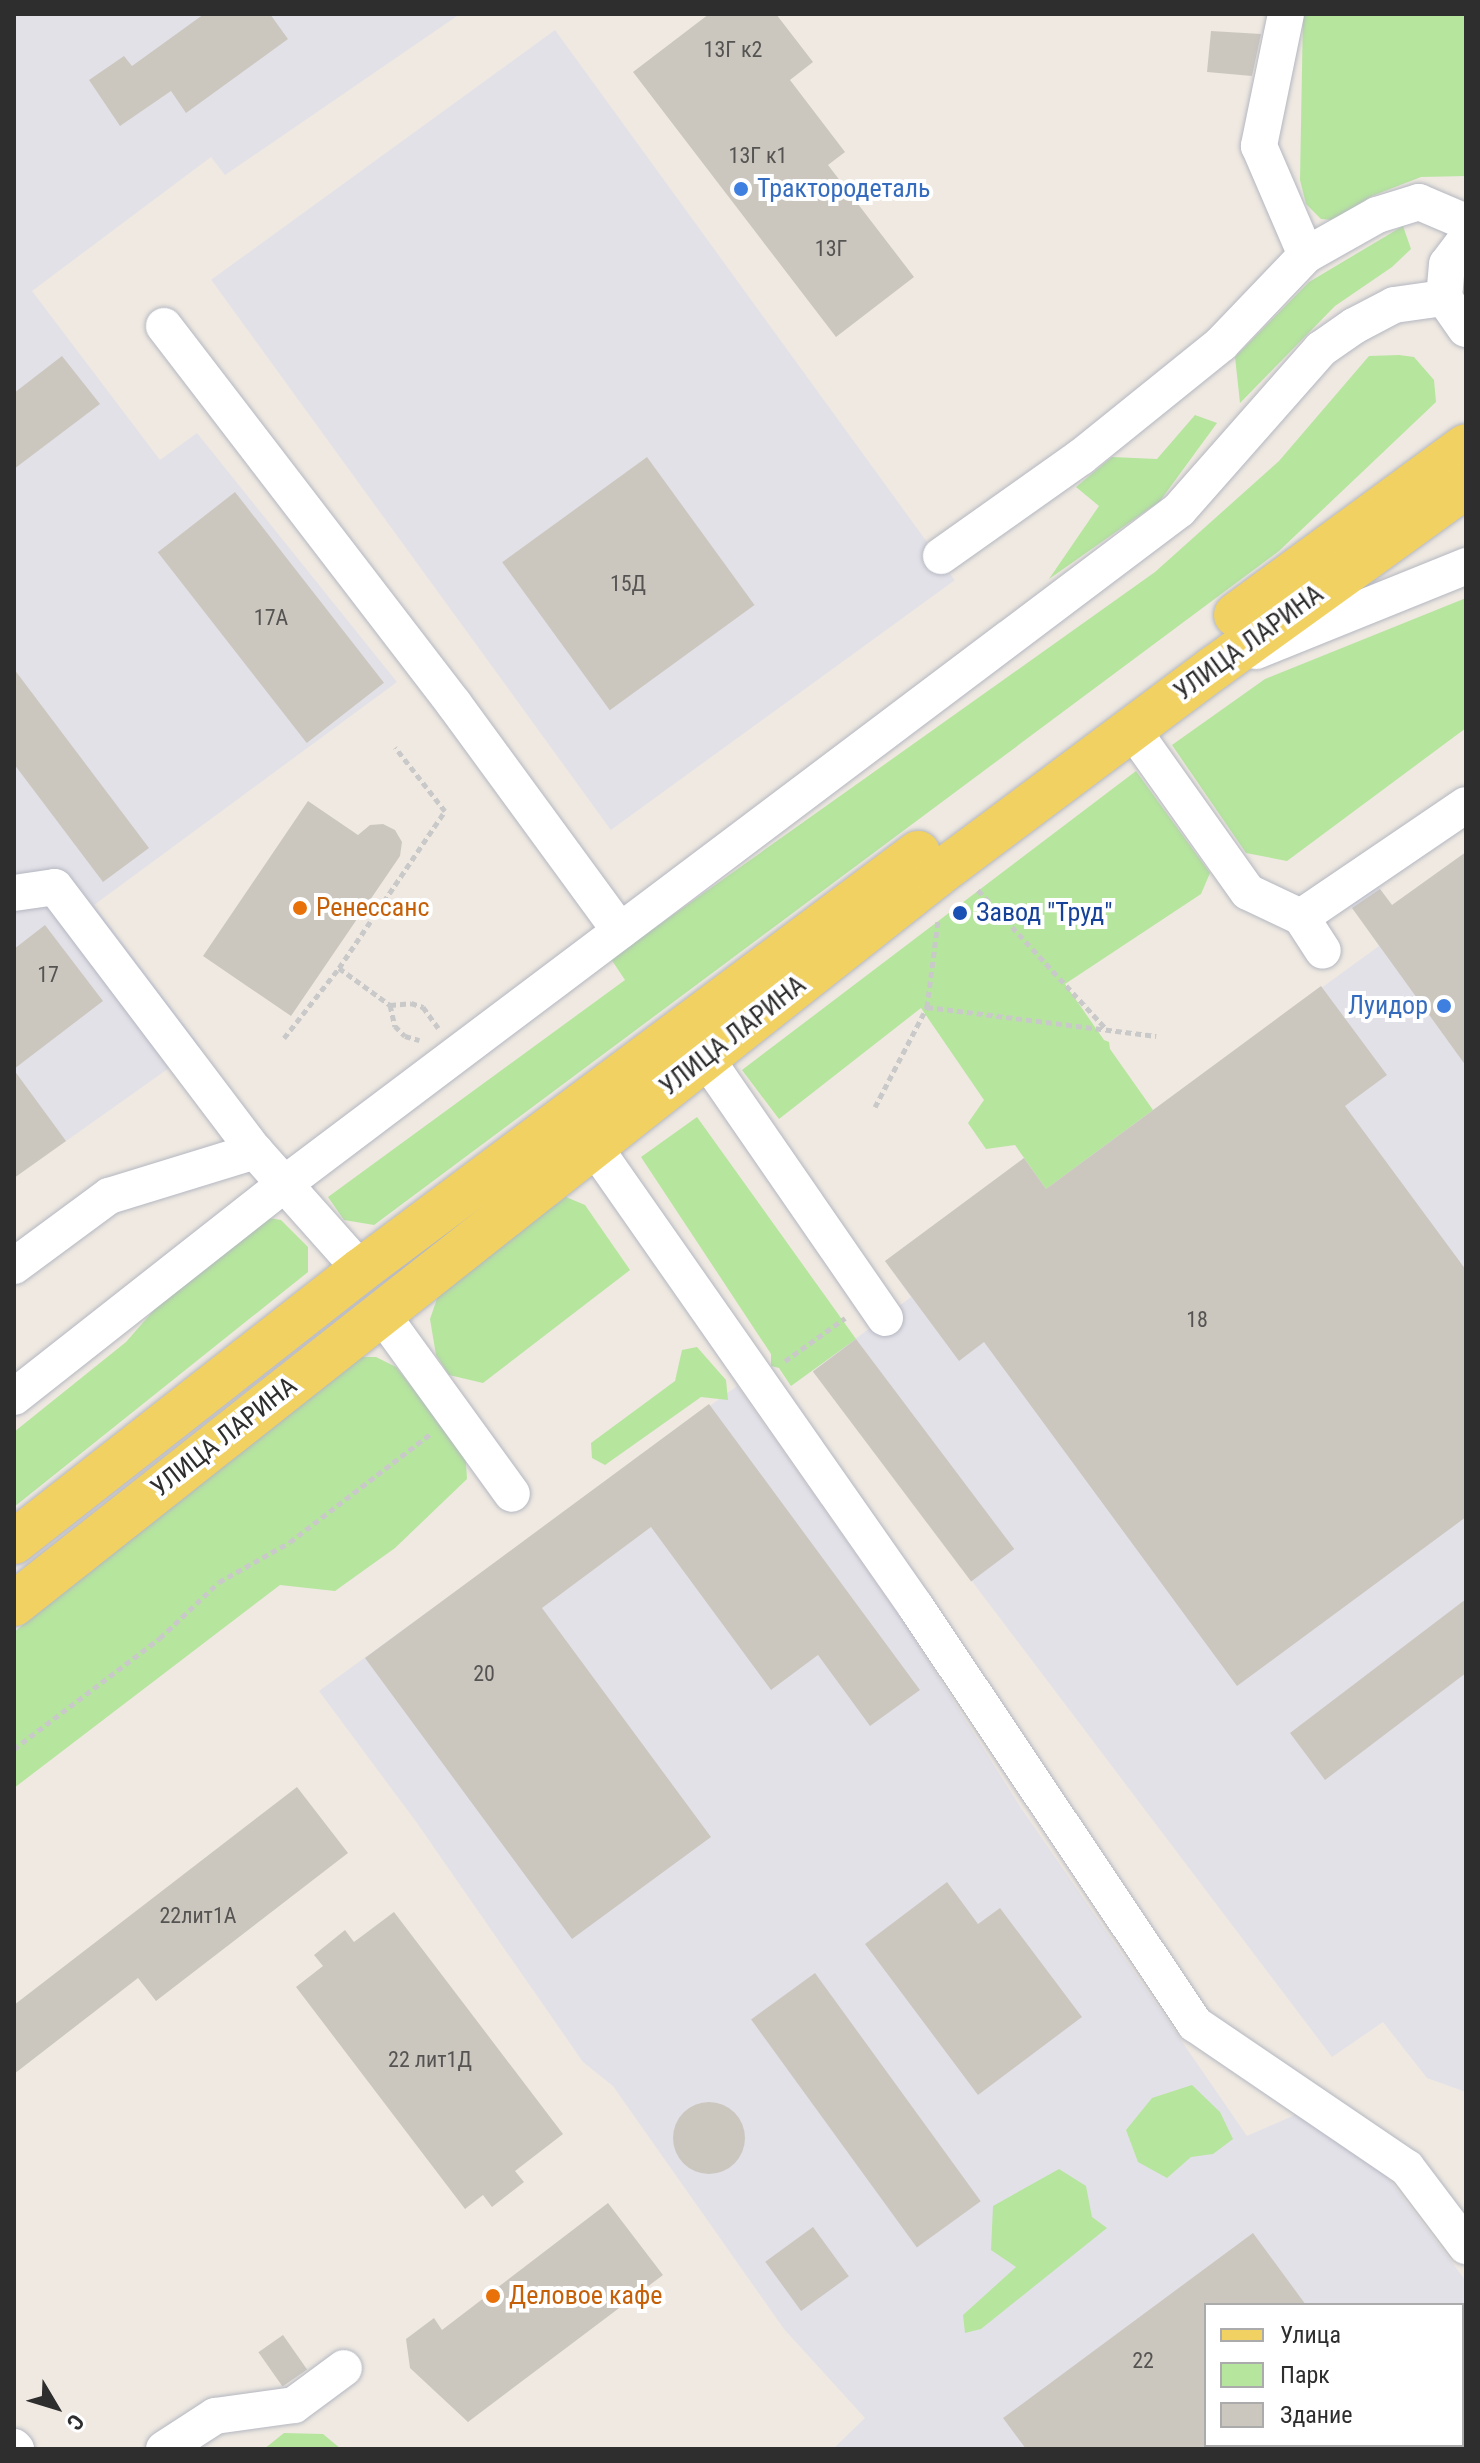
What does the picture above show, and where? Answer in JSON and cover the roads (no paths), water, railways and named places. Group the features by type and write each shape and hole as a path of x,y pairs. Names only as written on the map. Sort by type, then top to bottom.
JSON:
{"main road":[{"name":"УЛИЦА ЛАРИНА","path":"14,1542 361,1270 1466,446"},
{"name":"УЛИЦА ЛАРИНА","path":"14,1604 937,875 1214,668 1466,486"}],"street":[{"path":"1286,14 1259,146 1306,255"},
{"path":"941,556 1081,457 1221,344 1306,255 1377,215 1419,202 1466,222"},
{"path":"1466,239 1447,264 1444,298 1466,329"},
{"path":"14,1397 287,1182 1179,510 1229,458 1321,349 1354,326 1394,305 1444,298"},
{"path":"164,326 454,704 620,931"},
{"path":"1214,668 1466,566"},
{"path":"1132,729 1248,892 1301,917 1323,951"},
{"path":"1301,917 1466,805"},
{"path":"14,893 55,887 255,1151 287,1182 361,1270"},
{"path":"705,1057 878,1308"},
{"path":"593,1145 916,1607 1195,2024 1407,2168 1466,2246"},
{"path":"14,1266 109,1196 255,1151"},
{"path":"381,1313 512,1494"},
{"path":"164,2449 215,2416 294,2405 344,2368"}],"place":[{"name":"Трактородеталь","path":"741,189"},
{"name":"Ренессанс","path":"300,908"},
{"name":"Завод \"Труд\"","path":"960,913"},
{"name":"Луидор","path":"1444,1006"},
{"name":"Деловое кафе","path":"493,2296"}]}
